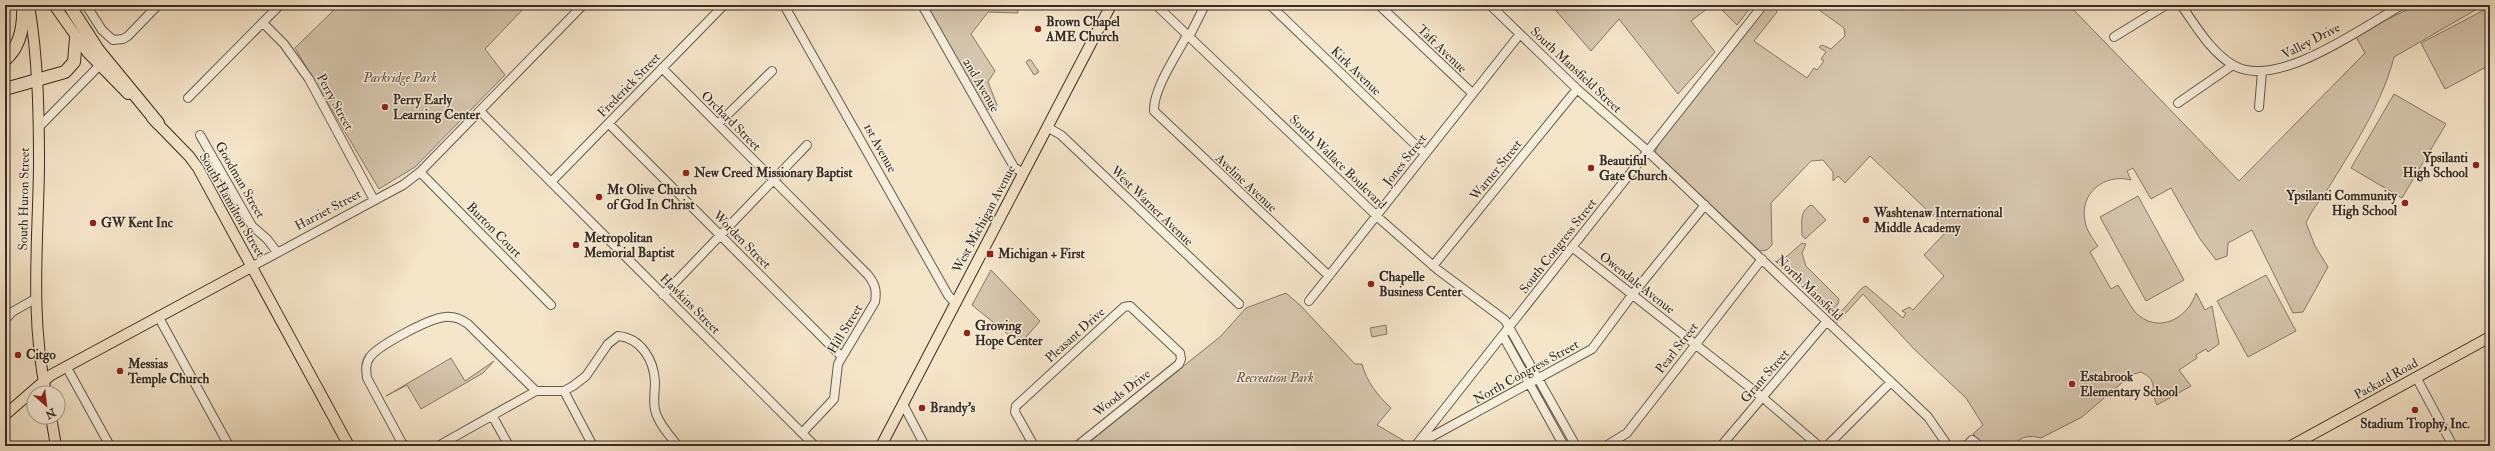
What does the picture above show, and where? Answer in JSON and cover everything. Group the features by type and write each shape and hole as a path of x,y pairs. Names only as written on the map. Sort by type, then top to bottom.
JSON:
{"highway":[{"path":"5,60 15,48 20,38 23,5"},
{"path":"69,5 98,50 158,123"},
{"path":"5,89 58,75 71,68 76,57 76,38"}],"main road":[{"name":"South Huron Street","path":"29,5 36,81 38,128 35,299 37,342 44,385"},
{"name":"South Hamilton Street","path":"54,5 76,38 99,66 190,156 253,266 348,446"},
{"name":"West Michigan Avenue","path":"881,446 1111,5"},
{"name":"Harriet Street","path":"5,415 43,381 66,366 253,266"},
{"name":"Packard Road","path":"2293,445 2490,337"},
{"path":"52,425 56,446"}],"street":[{"path":"86,5 107,36 113,40 123,39 128,36 158,5"},
{"path":"188,98 280,5"},
{"name":"Harriet Street","path":"253,266 403,185 420,172 583,5"},
{"name":"Frederick Street","path":"552,182 724,5"},
{"name":"1st Avenue","path":"784,5 948,295 955,303"},
{"name":"2nd Avenue","path":"922,5 1014,166 1023,173"},
{"name":"South Wallace Boulevard","path":"1156,5 1376,216 1433,266 1505,320 1576,446"},
{"path":"1188,36 1205,5"},
{"name":"Kirk Avenue","path":"1270,5 1425,154"},
{"name":"Taft Avenue","path":"1379,5 1472,93"},
{"name":"South Mansfield Street","path":"1490,5 1577,89 1648,151"},
{"name":"South Congress Street","path":"1415,446 1763,5"},
{"path":"2114,37 2166,5"},
{"name":"Valley Drive","path":"2181,5 2208,42 2233,65 2262,72 2296,64 2402,5"},
{"name":"Perry Street","path":"263,23 284,44 309,79 374,200"},
{"name":"Jones Street","path":"1309,301 1520,34"},
{"name":"Aveline Avenue","path":"1188,36 1154,104 1154,111 1157,116 1329,276"},
{"path":"2178,103 2233,65"},
{"path":"38,128 99,66"},
{"name":"Orchard Street","path":"662,68 868,275"},
{"path":"718,124 772,71"},
{"path":"2259,107 2262,72"},
{"name":"Warner Street","path":"1433,266 1577,89"},
{"name":"Hawkins Street","path":"480,111 815,446"},
{"name":"Worden Street","path":"609,124 842,357"},
{"name":"West Warner Avenue","path":"1047,127 1061,135 1239,304"},
{"name":"Goodman Street","path":"200,135 252,226 267,239 277,252"},
{"path":"663,295 807,145"},
{"name":"North Mansfield","path":"1648,151 1932,422 1948,446"},
{"name":"Burton Court","path":"420,172 551,305"},
{"name":"North Congress Street","path":"1415,446 1592,349 1632,295 1705,205"},
{"name":"Owendale Avenue","path":"1572,247 1762,397 1819,446"},
{"name":"Pearl Street","path":"1606,446 1627,433 1762,259"},
{"name":"Hill Street","path":"802,433 834,399 838,364 874,302 876,293 874,284 868,275"},
{"path":"5,320 12,312 35,299"},
{"name":"Pleasant Drive","path":"1034,446 1015,412 1016,406 1124,307 1130,306 1137,310 1180,353 1181,359"},
{"path":"158,316 229,446"},
{"path":"406,446 402,444 367,378 366,366 370,357 379,349 437,318 459,318 468,324 536,390"},
{"name":"Grant Street","path":"1720,446 1827,321"},
{"path":"438,446 493,417 536,390 564,391 586,376 608,344 618,336 632,339 640,345 653,370 655,411 665,429 678,446"},
{"path":"1503,336 1564,446"},
{"name":"Woods Drive","path":"1077,446 1179,364 1181,359"},
{"path":"66,366 110,446"},
{"path":"2416,377 2453,446"},
{"path":"1827,446 1891,382"},
{"path":"564,391 593,446"},
{"path":"903,404 925,446"},
{"path":"493,417 509,446"},
{"path":"1966,446 1972,440 1980,446"}],"green space":[{"name":"Parkridge Park","path":"339,5 527,5 485,49 505,75 415,167 379,189 295,48"},
{"path":"926,5 1017,5 1018,13 988,12 971,34 995,71 988,82 997,105 986,110"},
{"path":"1551,5 1712,5 1691,21 1715,52 1678,94 1619,19 1591,51"},
{"path":"1717,5 1749,5 1751,7 1737,25"},
{"path":"1812,5 2069,5 2239,181 2365,53 2355,35 2417,5 2484,5 2394,57 2376,106 2350,152 2306,223 2315,246 2328,267 2303,312 2293,313 2252,230 2228,243 2227,256 2216,260 2200,239 2171,188 2151,199 2133,168 2127,171 2131,180 2112,180 2096,187 2086,202 2084,211 2085,221 2088,231 2098,246 2090,252 2111,289 2118,285 2135,312 2144,319 2162,323 2179,317 2192,302 2196,293 2205,310 2212,306 2219,344 2208,352 2206,349 2196,355 2197,358 2179,370 2191,386 2157,405 2152,382 2147,375 2141,372 2131,375 2082,417 2041,438 2022,438 2013,446 1996,446 1994,443 1991,446 1985,446 1973,434 1983,425 1966,398 1914,349 1863,294 1835,325 1832,322 1862,288 1866,286 1903,318 1906,313 1902,311 1909,307 1913,310 1944,276 1924,255 1948,230 1870,156 1845,183 1838,176 1833,181 1833,172 1823,160 1811,161 1771,203 1772,245 1767,250 1760,251 1655,152 1660,141 1764,10 1775,7 1777,12 1754,41 1807,78 1814,68 1817,70 1824,61 1821,59 1826,52 1819,47 1822,45 1831,49 1845,36 1844,28"},
{"path":"2490,7 2490,65 2445,89 2421,43"},
{"path":"1031,60 1039,72 1034,75 1026,62"},
{"path":"2394,94 2446,124 2402,198 2351,168"},
{"path":"2138,196 2184,280 2146,301 2100,217"},
{"path":"1812,205 1826,220 1805,239 1802,235 1802,218 1805,210"},
{"path":"1802,243 1806,244 1802,253 1806,266 1839,299 1838,304 1830,313 1778,264"},
{"path":"991,270 1040,321 1020,344 972,305"},
{"path":"2266,275 2296,331 2248,357 2217,301"},
{"name":"Recreation Park","path":"1286,293 1301,306 1355,364 1362,364 1373,388 1391,408 1377,425 1408,443 1402,446 1084,446 1221,336 1246,308"},
{"path":"1386,325 1387,334 1372,337 1370,328"},
{"path":"451,358 465,381 494,361 483,373 421,409 407,385 386,396"}],"place":[{"name":"Brown Chapel AME Church","path":"1038,29"},
{"name":"Perry Early Learning Center","path":"385,107"},
{"name":"Ypsilanti High School","path":"2476,165"},
{"name":"Beautiful Gate Church","path":"1591,168"},
{"name":"New Creed Missionary Baptist","path":"686,173"},
{"name":"Mt Olive Church of God In Christ","path":"599,197"},
{"name":"Ypsilanti Community High School","path":"2405,203"},
{"name":"Washtenaw International Middle Academy","path":"1866,220"},
{"name":"GW Kent Inc","path":"93,223"},
{"name":"Metropolitan Memorial Baptist","path":"576,245"},
{"name":"Michigan + First","path":"990,254"},
{"name":"Chapelle Business Center","path":"1371,284"},
{"name":"Growing Hope Center","path":"967,333"},
{"name":"Citgo","path":"18,355"},
{"name":"Messias Temple Church","path":"120,371"},
{"name":"Estabrook Elementary School","path":"2072,384"},
{"name":"Brandy's","path":"922,408"},
{"name":"Stadium Trophy, Inc.","path":"2415,410"}]}
